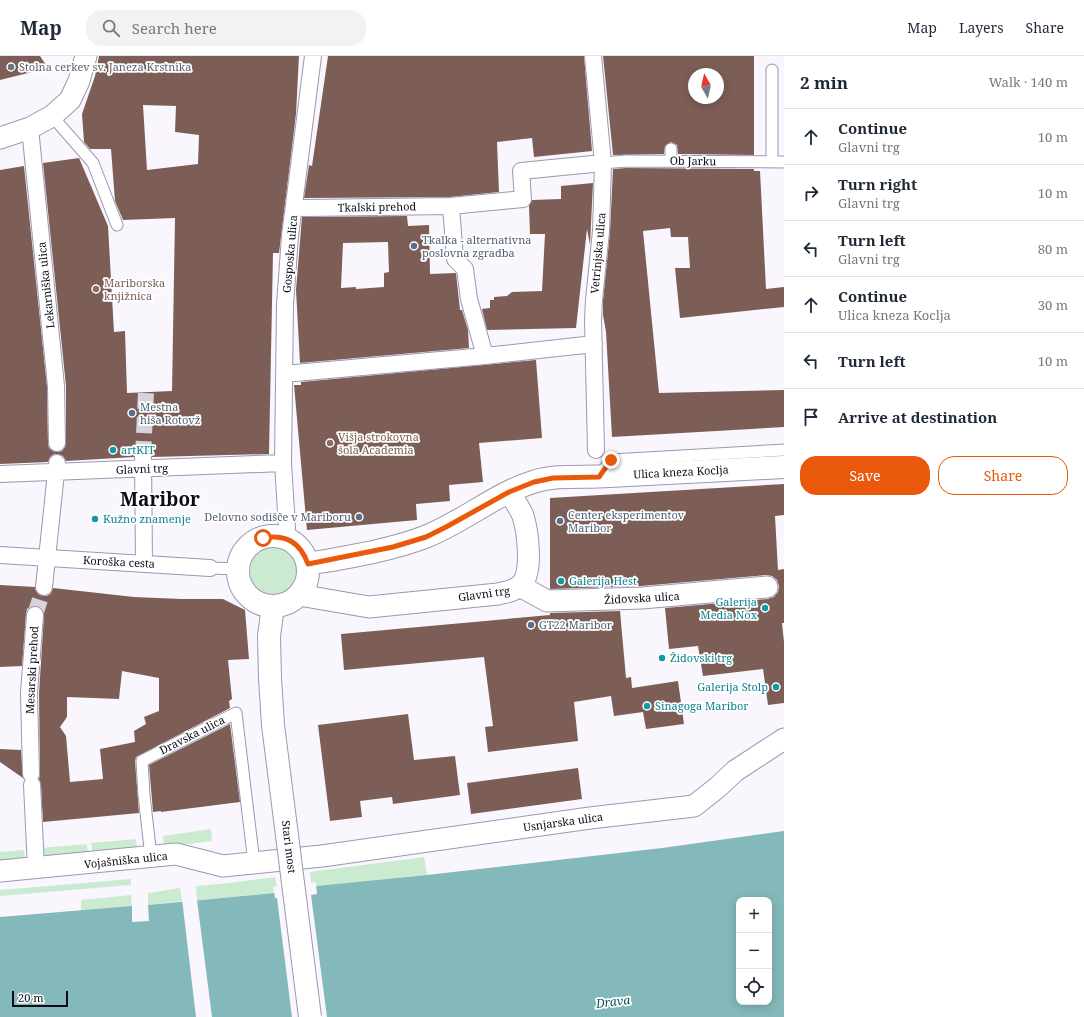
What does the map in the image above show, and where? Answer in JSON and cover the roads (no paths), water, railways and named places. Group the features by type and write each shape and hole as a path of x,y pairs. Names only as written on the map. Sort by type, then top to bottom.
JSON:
{"street":[{"path":"0,138 30,128 52,116 70,100 79,81 86,56"},
{"name":"Gosposka ulica","path":"283,458 285,305 290,236 313,56"},
{"name":"Vetrinjska ulica","path":"593,56 602,163 601,231 594,300 596,450"},
{"name":"Lekarniška ulica","path":"30,128 56,386 57,443"},
{"name":"Tkalski prehod","path":"303,208 451,206 523,199 521,171 602,163"},
{"path":"451,206 455,260 465,270 469,299 485,356"},
{"path":"284,374 485,356 594,344"},
{"path":"283,458 287,528"},
{"name":"Glavni trg","path":"0,474 57,467 283,458"},
{"path":"143,463 144,564"},
{"path":"44,587 57,467"},
{"name":"Ulica kneza Koclja","path":"509,492 534,482 553,478 784,467"},
{"path":"308,564 393,547 426,537 509,492"},
{"name":"Glavni trg","path":"299,595 369,607 498,594 514,590 526,579 528,559 527,533 522,515 509,492"},
{"path":"271,536 288,539 295,544 303,553 308,564 307,580 304,588 299,595 287,603 273,606 259,603 248,595 240,583 239,569 244,553 249,546 256,541 271,536"},
{"name":"Koroška cesta","path":"0,555 210,568"},
{"name":"Židovska ulica","path":"520,586 548,601 642,598 766,587"},
{"name":"Stari most","path":"273,606 269,636 273,725 310,1017"},
{"name":"Mesarski prehod","path":"35,614 29,693 36,868"},
{"name":"Usnjarska ulica","path":"322,856 590,818 694,806 735,771 784,739"},
{"name":"Vojašniška ulica","path":"0,871 176,854 223,866 322,856"}],"lane":[{"path":"772,70 772,162"},
{"path":"52,116 93,163 117,225"},
{"path":"671,149 672,161"},
{"name":"Ob Jarku","path":"602,163 626,160 784,162"},
{"path":"599,477 611,460 784,450"},
{"name":"Koroška cesta","path":"210,568 239,569"},
{"name":"Dravska ulica","path":"151,857 142,761 236,713 254,863"}],"water":[{"name":"Drava","path":"784,831 784,1017 0,1017 0,917 132,906 132,922 149,921 148,905 274,893 316,886 662,848"}],"tunnel":[{"path":"143,457 146,392"},
{"path":"35,615 44,587"}],"place":[{"name":"Stolna cerkev sv. Janeza Krstnika","path":"11,67"},
{"name":"Tkalka - alternativna poslovna zgradba","path":"414,246"},
{"name":"Mariborska knjižnica","path":"96,289"},
{"name":"Mestna hiša Rotovž","path":"132,413"},
{"name":"Višja strokovna šola Academia","path":"330,443"},
{"name":"artKIT","path":"113,450"},
{"name":"Delovno sodišče v Mariboru","path":"359,517"},
{"name":"Kužno znamenje","path":"95,519"},
{"name":"Center eksperimentov Maribor","path":"560,521"},
{"name":"Galerija Hest","path":"561,581"},
{"name":"Galerija Media Nox","path":"765,608"},
{"name":"GT22 Maribor","path":"531,625"},
{"name":"Židovski trg","path":"662,658"},
{"name":"Galerija Stolp","path":"776,687"},
{"name":"Sinagoga Maribor","path":"647,706"}],"district":[{"name":"Maribor","path":"160,499"}]}
